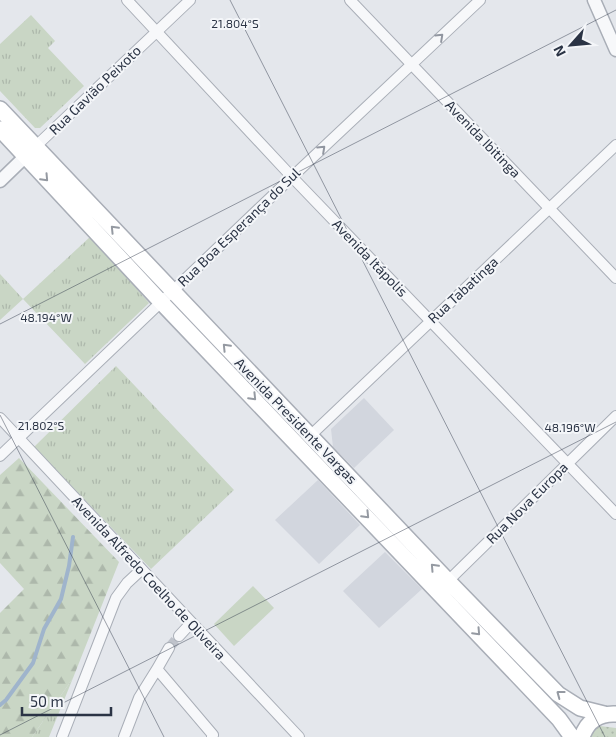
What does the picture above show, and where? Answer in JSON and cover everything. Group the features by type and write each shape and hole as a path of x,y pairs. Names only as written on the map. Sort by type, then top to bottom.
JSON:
{"main road":[{"name":"Avenida Presidente Vargas","path":"0,109 30,151 161,302 443,586 558,694 580,708 610,714"},
{"name":"Avenida Presidente Vargas","path":"0,129 30,151 172,291 310,436 559,719 572,737"},
{"path":"582,737 586,727 591,722 610,714"}],"street":[{"name":"Avenida Itápolis","path":"127,0 292,177 616,514"},
{"name":"Rua Gavião Peixoto","path":"0,182 30,151 190,0"},
{"name":"Avenida Ibitinga","path":"350,0 616,278"},
{"name":"Rua Boa Esperança do Sul","path":"0,456 480,0"},
{"path":"594,0 616,50"},
{"name":"Rua Tabatinga","path":"310,436 616,145"},
{"name":"Rua Nova Europa","path":"443,586 616,416"},
{"name":"Avenida Alfredo Coelho de Oliveira","path":"0,418 298,737"},
{"path":"62,737 116,598 127,583 141,570"},
{"path":"179,636 191,623"},
{"path":"124,737 139,698 169,648"},
{"path":"157,669 213,735 212,737"}],"shaded area":[{"path":"364,398 394,430 354,468 333,447 331,429"},
{"path":"318,480 360,525 319,564 275,520"},
{"path":"385,552 422,589 379,628 343,591"}],"green space":[{"path":"31,15 55,41 48,48 84,86 40,128 35,128 0,91 0,44"},
{"path":"91,236 149,303 85,364 23,299"},
{"path":"0,274 23,299 0,320"},
{"path":"116,366 234,490 151,569 34,447"},
{"path":"19,458 119,562 73,678 32,737 0,737 0,613 24,589 0,563 0,475"},
{"path":"253,586 274,608 234,646 214,624"},
{"path":"73,678 49,737 32,737"},
{"path":"600,726 616,728 616,737 585,737 591,730"}],"waterway":[{"path":"0,705 6,700 33,663 44,629 61,599 69,566 73,537"}],"tunnel":[{"path":"169,648 179,636"}]}
